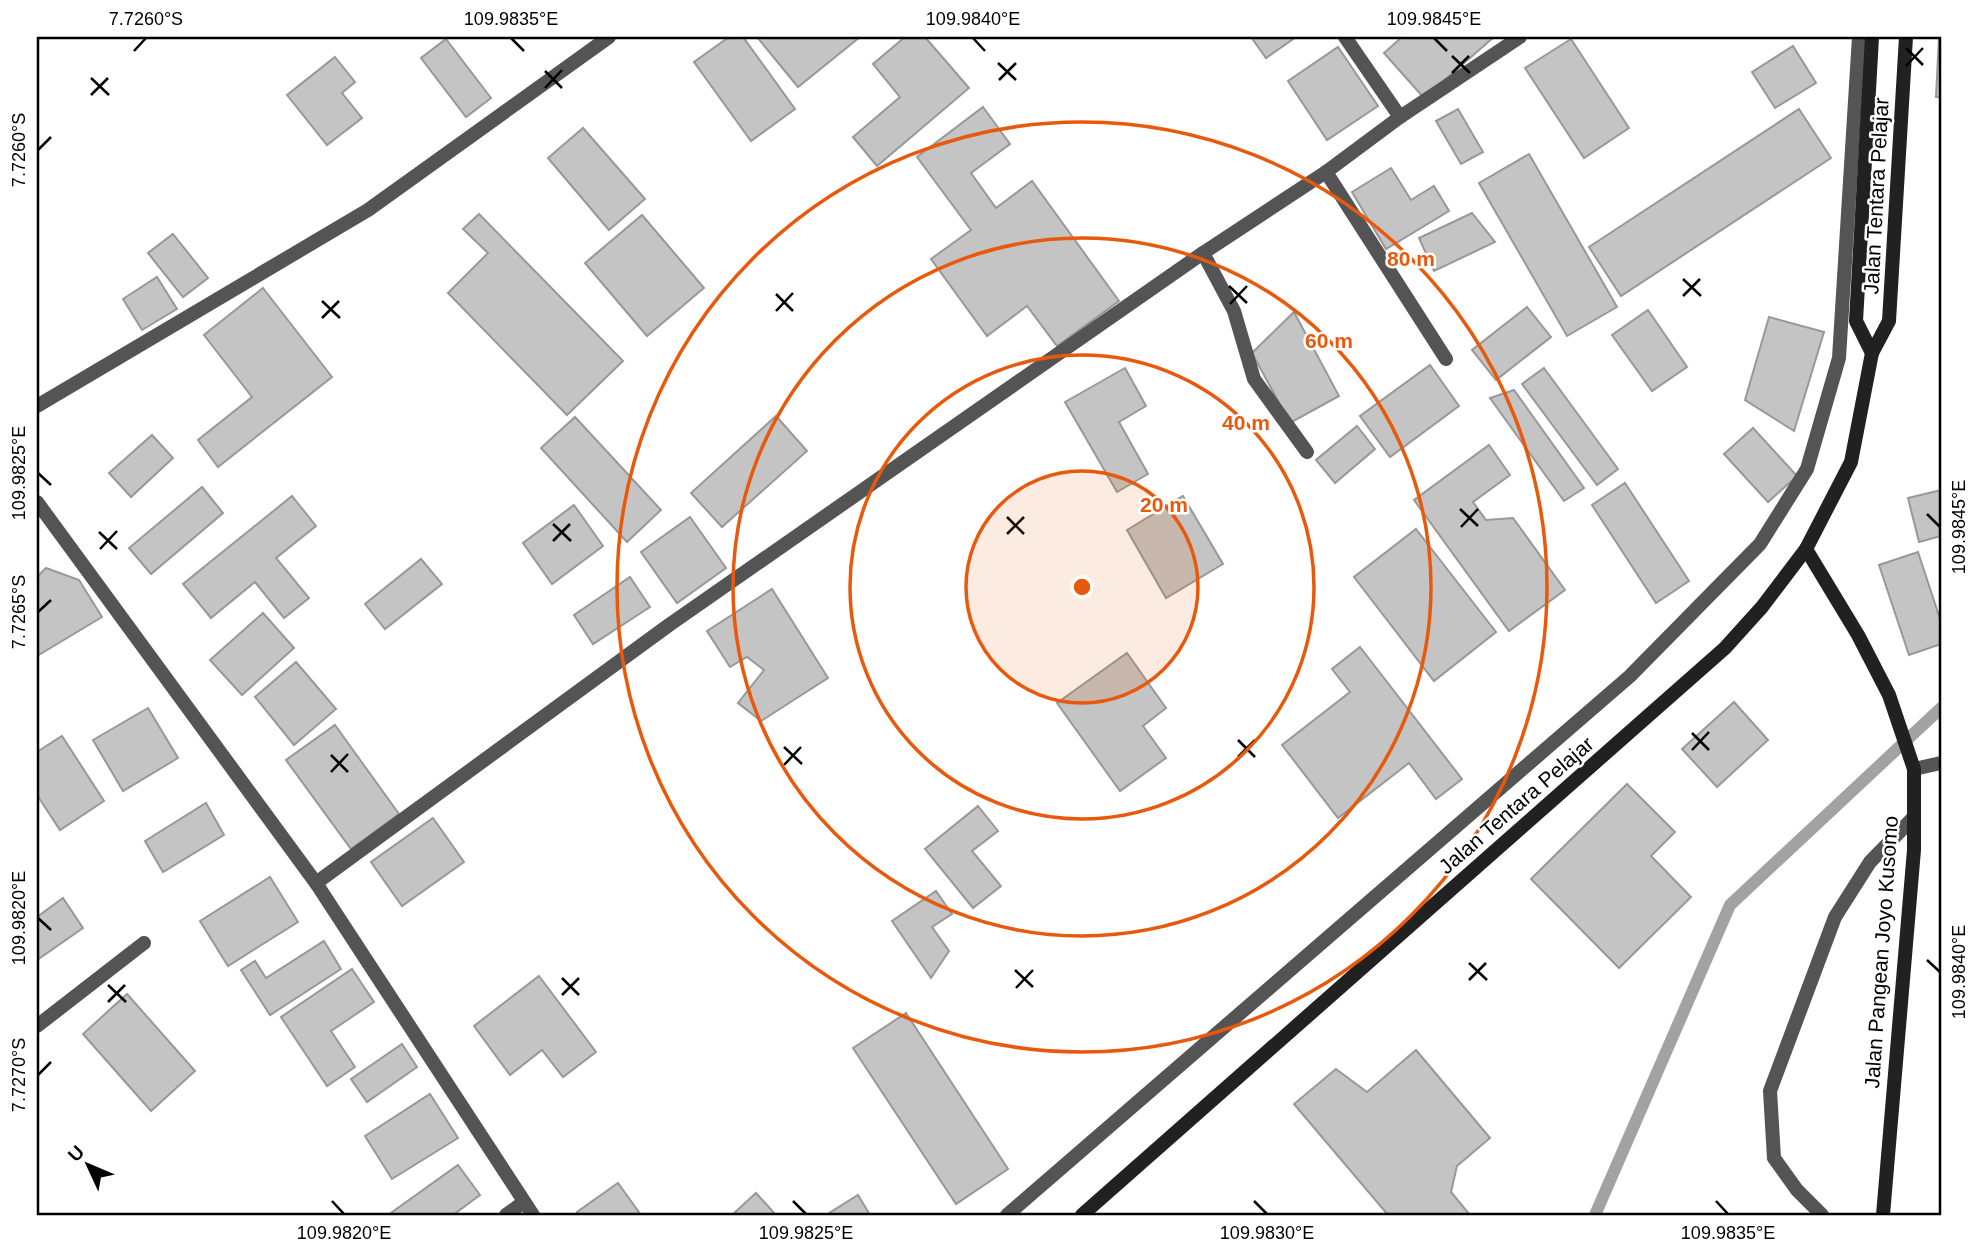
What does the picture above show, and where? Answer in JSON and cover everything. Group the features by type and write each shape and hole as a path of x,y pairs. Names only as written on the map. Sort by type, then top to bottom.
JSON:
{"main road":[{"name":"Jalan Tentara Pelajar","path":"1872,37 1856,321 1872,353"},
{"name":"Jalan Tentara Pelajar","path":"1082,1215 1725,648 1762,607 1806,549 1851,462 1872,353 1889,321 1906,37"},
{"name":"Jalan Pangean Joyo Kusomo","path":"1806,549 1858,635 1889,695 1914,769 1914,850 1883,1215"}],"street":[{"path":"37,406 368,209 589,42 609,37"},
{"path":"1345,37 1400,117"},
{"path":"316,883 669,625 1203,253 1326,172 1400,117 1520,37"},
{"path":"1007,1215 1630,676 1760,544 1807,469 1839,358 1859,37"},
{"path":"1326,172 1446,359"},
{"path":"1203,253 1234,311 1254,379 1307,452"},
{"path":"37,502 316,883 533,1215"},
{"path":"1914,769 1941,763"},
{"path":"1822,1215 1797,1190 1774,1158 1770,1091 1807,985 1835,917 1870,862 1913,818"},
{"path":"37,1026 144,943"},
{"path":"506,1215 524,1202"}],"building":[{"path":"729,37 743,37 795,109 751,141 694,62"},
{"path":"757,37 860,37 798,87"},
{"path":"905,37 925,37 969,88 877,166 853,137 900,97 873,64"},
{"path":"1251,37 1296,37 1266,58"},
{"path":"1402,37 1494,37 1424,98 1384,53"},
{"path":"1939,37 1941,97 1936,97"},
{"path":"446,39 491,98 466,117 421,58"},
{"path":"1571,39 1629,128 1584,158 1525,68"},
{"path":"1793,46 1816,83 1775,108 1752,72"},
{"path":"1338,47 1378,106 1327,140 1288,81"},
{"path":"335,57 355,82 342,93 362,118 327,145 287,95"},
{"path":"983,107 1010,144 971,173 996,208 1032,181 1119,301 1057,346 1027,306 987,336 931,259 971,230 917,157"},
{"path":"1458,109 1483,152 1461,164 1436,121"},
{"path":"1799,109 1831,158 1621,296 1589,247"},
{"path":"583,128 645,199 609,230 548,158"},
{"path":"1529,154 1617,307 1567,336 1479,183"},
{"path":"1391,168 1411,200 1434,186 1449,211 1386,249 1352,192"},
{"path":"1472,213 1495,242 1434,271 1419,238"},
{"path":"479,214 623,361 567,415 448,293 488,253 463,229"},
{"path":"642,215 704,288 647,336 585,263"},
{"path":"173,234 208,278 183,297 148,253"},
{"path":"157,277 177,309 142,330 123,299"},
{"path":"263,288 332,377 218,467 198,440 252,397 204,335"},
{"path":"1527,307 1551,337 1496,380 1472,350"},
{"path":"1648,310 1687,367 1652,391 1612,335"},
{"path":"1294,312 1339,396 1290,423 1252,353"},
{"path":"1769,317 1824,332 1794,431 1745,400"},
{"path":"1430,365 1459,406 1390,457 1360,416"},
{"path":"1125,368 1146,406 1119,422 1148,474 1117,492 1065,402"},
{"path":"1544,368 1618,469 1597,485 1522,384"},
{"path":"1514,390 1584,488 1564,501 1490,398"},
{"path":"776,416 807,451 722,527 691,493"},
{"path":"575,417 661,510 627,542 541,448"},
{"path":"1357,426 1375,449 1335,483 1316,460"},
{"path":"1753,428 1797,476 1768,502 1724,454"},
{"path":"152,435 173,458 131,497 109,473"},
{"path":"1489,445 1510,475 1473,502 1486,520 1513,518 1565,590 1509,631 1414,500"},
{"path":"1625,483 1689,581 1656,603 1592,505"},
{"path":"202,487 223,513 151,574 129,548"},
{"path":"1941,490 1941,536 1919,542 1908,498"},
{"path":"292,496 316,526 276,558 309,598 284,618 255,582 211,618 183,584"},
{"path":"1183,496 1223,564 1166,598 1127,530"},
{"path":"574,505 603,546 552,584 523,543"},
{"path":"690,517 726,568 677,603 641,552"},
{"path":"1416,529 1496,632 1434,681 1354,577"},
{"path":"1918,552 1941,622 1941,644 1909,655 1879,565"},
{"path":"421,559 442,584 385,629 365,604"},
{"path":"46,568 79,580 102,617 37,656 37,577"},
{"path":"630,577 650,607 593,644 574,615"},
{"path":"772,589 828,678 761,721 738,703 764,670 747,657 730,667 707,631"},
{"path":"263,613 294,648 242,695 210,660"},
{"path":"1360,647 1462,779 1436,799 1409,763 1338,818 1282,745 1350,692 1332,669"},
{"path":"1127,653 1166,708 1143,726 1166,758 1120,791 1057,703"},
{"path":"296,662 336,709 294,745 255,697"},
{"path":"1734,702 1768,740 1717,787 1682,749"},
{"path":"148,708 178,758 123,791 93,740"},
{"path":"335,725 399,814 351,849 286,760"},
{"path":"62,736 104,801 60,830 37,795 37,752"},
{"path":"1627,784 1675,832 1651,856 1691,897 1619,968 1531,879"},
{"path":"206,803 224,835 163,872 145,841"},
{"path":"978,806 998,831 972,851 1001,886 973,908 925,849"},
{"path":"433,818 464,862 402,906 371,862"},
{"path":"270,877 298,922 228,966 200,921"},
{"path":"936,891 952,914 932,927 949,951 931,978 892,921"},
{"path":"63,898 83,928 37,960 37,917"},
{"path":"324,941 341,969 270,1015 241,970 255,961 266,978"},
{"path":"352,969 374,1002 331,1031 355,1067 327,1086 281,1017"},
{"path":"539,976 596,1052 563,1077 542,1050 510,1075 474,1026"},
{"path":"127,994 195,1071 151,1111 83,1034"},
{"path":"906,1013 1008,1169 956,1204 853,1048"},
{"path":"402,1044 417,1067 367,1102 351,1079"},
{"path":"1416,1050 1490,1138 1457,1166 1451,1192 1470,1215 1388,1215 1294,1104 1336,1069 1367,1092"},
{"path":"430,1094 458,1138 392,1179 365,1136"},
{"path":"458,1165 480,1195 453,1215 388,1215"},
{"path":"618,1183 641,1215 579,1215 577,1212"},
{"path":"756,1193 776,1215 732,1215"},
{"path":"858,1195 870,1215 826,1215"}],"waterway":[{"path":"1595,1215 1730,905 1941,708"}]}
